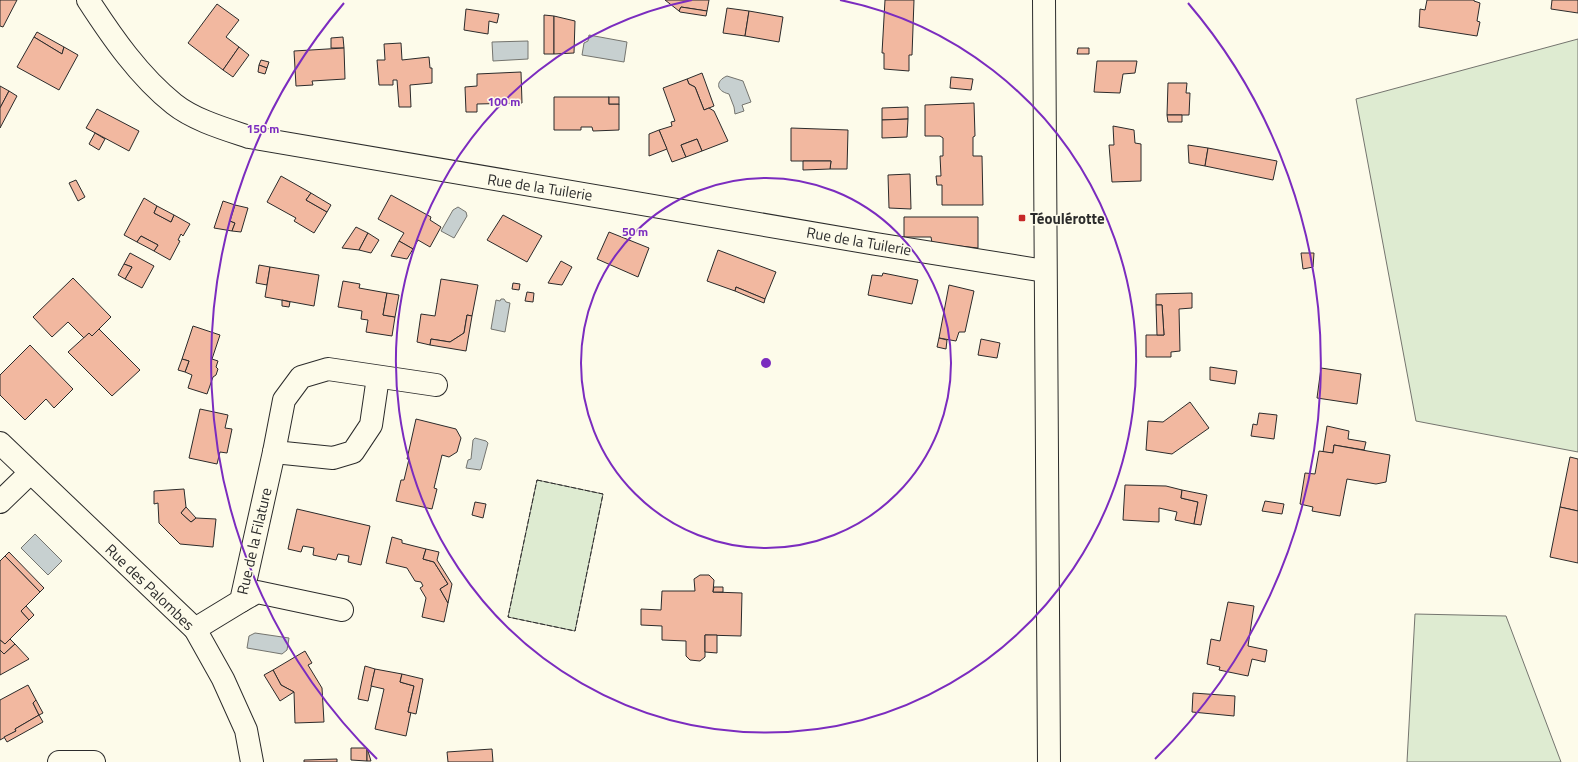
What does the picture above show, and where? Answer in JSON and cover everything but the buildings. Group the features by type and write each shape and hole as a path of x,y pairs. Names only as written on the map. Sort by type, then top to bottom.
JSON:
{"street":[{"name":"Rue de la Tuilerie","path":"88,0 111,34 136,65 174,105 208,123 249,137 876,244 1045,271"},
{"path":"1044,0 1049,762"},
{"name":"Rue de la Filature","path":"195,629 241,601 284,400 301,377 328,369 436,385"},
{"path":"274,452 333,458 353,452 371,425 378,377"},
{"name":"Rue des Palombes","path":"0,443 195,629 222,679 246,730 252,762"},
{"path":"0,502 30,473"},
{"path":"241,601 257,592 342,610"},
{"path":"59,762 94,762"}],"green space":[{"path":"1578,39 1578,452 1416,421 1356,99"},
{"path":"537,480 603,494 575,631 508,617"},
{"path":"1415,614 1506,616 1561,762 1407,762"}],"shaded area":[{"path":"589,35 627,42 624,62 582,55 584,43 588,41"},
{"path":"528,41 528,59 493,61 492,42"},
{"path":"727,76 743,81 751,102 742,105 744,111 735,114 729,94 725,93 719,88 720,80"},
{"path":"458,207 466,212 467,216 454,238 441,231 453,210"},
{"path":"501,299 504,299 506,302 510,303 505,332 491,329 496,300 500,301"},
{"path":"475,438 488,443 480,470 466,468 468,460 471,459 473,440"},
{"path":"35,534 62,561 48,575 21,548"},
{"path":"255,633 289,638 287,650 282,654 247,648 249,636"}],"fence":[{"path":"537,480 603,494 575,631 508,617 537,480"}],"place":[{"name":"Téoulérotte","path":"1022,218"}]}
